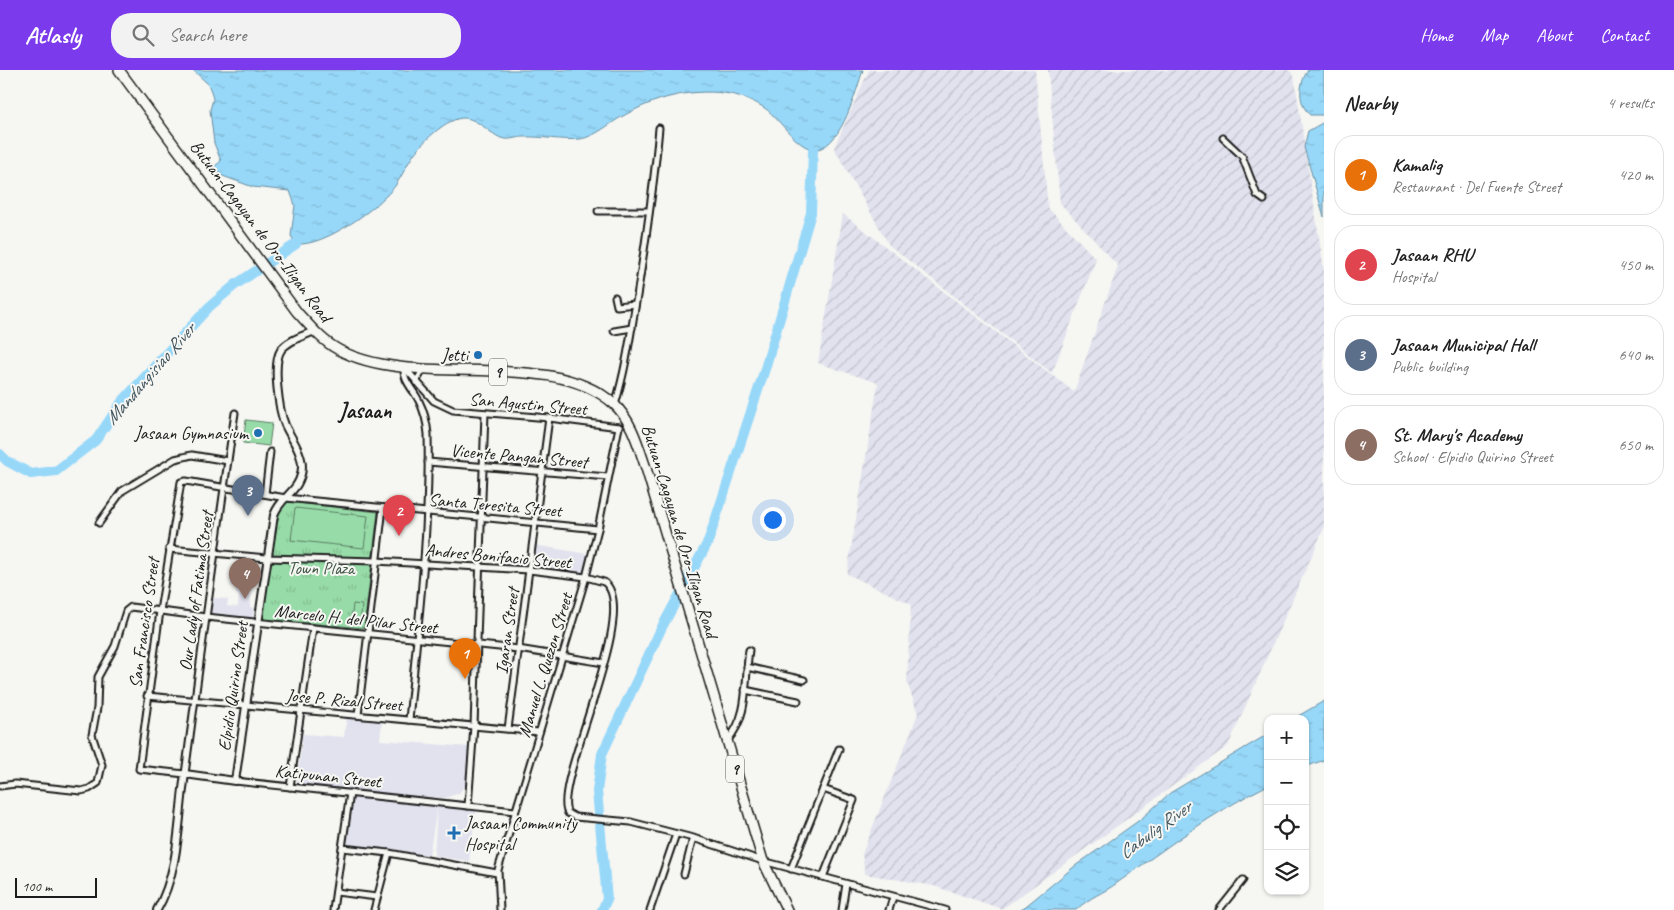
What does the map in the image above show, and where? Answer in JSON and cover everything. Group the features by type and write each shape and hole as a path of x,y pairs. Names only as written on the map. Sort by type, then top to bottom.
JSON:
{"highway":[{"name":"Butuan-Cagayan de Oro-Iligan Road","path":"119,70 282,291 314,331 331,345 350,355 382,364 558,377 589,387 615,405 628,421 636,439 661,515 763,861 786,910"}],"street":[{"path":"615,405 632,328 659,128"},
{"path":"1223,138 1242,156 1257,195 1264,200"},
{"path":"598,211 649,211"},
{"path":"615,297 617,306 635,304"},
{"path":"614,331 632,328"},
{"name":"Elpidio Quirino Street","path":"235,781 266,558 274,515 280,503 296,488 302,464 282,416 278,359 286,346 314,331"},
{"path":"404,367 404,376 419,401 425,417 428,462 423,563 409,720"},
{"name":"San Agustin Street","path":"404,367 434,401 444,408 619,427"},
{"path":"416,382 424,368"},
{"name":"Our Lady of Fatima Street","path":"185,774 235,413"},
{"path":"468,806 474,726 485,413"},
{"name":"Igaran Street","path":"508,729 549,418"},
{"path":"619,427 628,421"},
{"name":"Manuel L. Quezon Street","path":"500,910 497,873 586,577 619,427"},
{"path":"265,494 270,452"},
{"path":"98,523 122,491 175,459 192,455 228,461"},
{"name":"Vicente Pangan Street","path":"428,462 542,470 608,478"},
{"name":"Santa Teresita Street","path":"181,482 286,498 598,529"},
{"name":"San Francisco Street","path":"139,768 169,549 181,482"},
{"path":"358,715 383,508"},
{"name":"Andres Bonifacio Street","path":"169,549 266,558 423,563 529,570 586,577 604,582 611,592 612,625 604,663 565,799 566,810 571,816 631,822 676,834"},
{"name":"Marcelo H. del Pilar Street","path":"0,786 15,784 80,790 89,789 98,783 102,765 92,735 97,708 98,676 115,646 126,611 135,607 206,617 518,649 604,663"},
{"path":"290,786 313,628"},
{"path":"727,741 740,724 746,668 750,650"},
{"path":"746,668 804,680"},
{"path":"745,690 798,701"},
{"name":"Jose P. Rizal Street","path":"148,696 539,732"},
{"path":"791,869 839,749"},
{"name":"Katipunan Street","path":"139,768 235,781 515,811"},
{"path":"157,910 165,894 172,872 185,774"},
{"path":"822,877 854,800 823,789"},
{"path":"333,910 350,793"},
{"path":"650,910 676,834 791,869 945,910"},
{"path":"684,874 693,838"},
{"path":"342,848 390,853 497,873"},
{"path":"374,910 390,853"},
{"path":"1219,910 1243,880"},
{"path":"842,910 846,884"},
{"path":"336,892 377,897"},
{"path":"889,910 893,897"}],"shaded area":[{"path":"869,70 1035,70 1048,208 1096,259 1052,373 889,245 834,148"},
{"path":"1048,70 1289,70 1294,76 1324,270 1324,528 1228,746 1002,909 934,886 865,874 862,854 918,714 907,682 911,604 847,574 878,383 818,363 843,214 1074,392 1118,266 1060,203"},
{"path":"534,545 588,554 585,573 531,566"},
{"path":"232,576 253,579 250,607 254,608 252,621 208,616 214,598 228,599 227,606 238,607 239,595 236,594 237,586 231,586"},
{"path":"347,717 382,721 380,740 470,747 467,783 459,793 445,798 418,797 297,783 303,734 344,737"},
{"path":"354,795 476,811 469,861 434,856 437,808 429,855 347,844"}],"green space":[{"name":"Jasaan Gymnasium","path":"246,420 272,423 269,446 243,443"},
{"name":"Town Plaza","path":"288,502 378,512 364,628 261,619 279,512"},
{"path":"295,508 368,516 364,548 291,540"},
{"path":"353,604 362,605 360,624 351,623"}],"water":[{"path":"193,70 863,70 847,116 841,127 827,145 818,149 804,146 771,113 746,98 711,92 672,96 647,104 618,119 597,133 580,139 520,137 504,139 470,119 465,118 451,121 436,131 424,143 414,154 395,186 364,215 335,233 321,239 296,244 291,236 295,205 290,191 253,187 220,175 214,167 221,161 214,143 210,110 213,99 208,84"},
{"path":"1308,70 1324,70 1324,115 1310,115 1301,99 1301,87"},
{"path":"1324,122 1324,217 1304,147 1308,131"},
{"path":"1324,701 1324,760 1309,766 1309,715 1300,715"},
{"name":"Cabulig River","path":"1264,736 1264,787 1209,819 1076,910 1021,910 1075,866 1141,819 1170,793"}],"waterway":[{"path":"602,910 607,899 597,791 602,754 662,627 708,542 764,372 811,213 813,150"},
{"name":"Mandangisiao River","path":"0,454 7,461 31,474 56,471 96,440 121,403 209,307 235,285 296,244"}],"place":[{"name":"Jetti","path":"478,355"},
{"name":"Jasaan Gymnasium","path":"258,433"},
{"name":"Jasaan Municipal Hall","path":"248,516"},
{"name":"Jasaan RHU","path":"399,536"},
{"name":"St. Mary's Academy","path":"245,599"},
{"name":"Kamalig","path":"465,679"},
{"name":"Jasaan Community Hospital","path":"454,833"}],"district":[{"name":"Jasaan","path":"365,411"}]}
